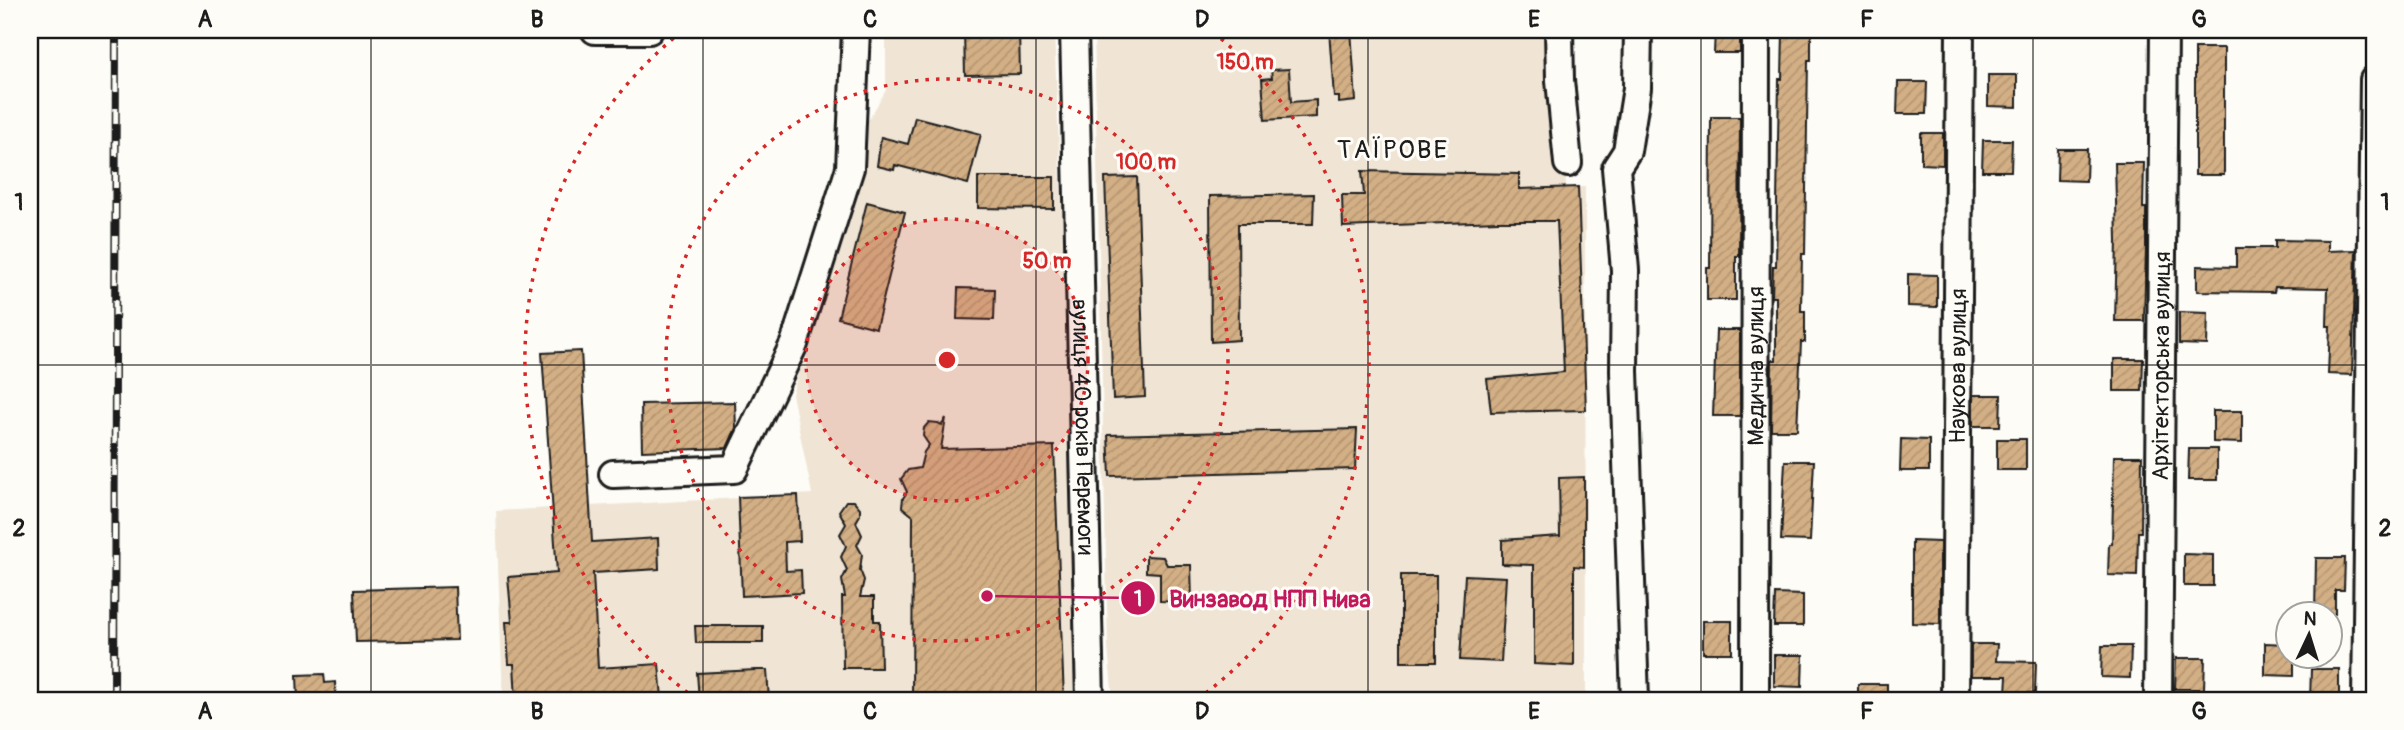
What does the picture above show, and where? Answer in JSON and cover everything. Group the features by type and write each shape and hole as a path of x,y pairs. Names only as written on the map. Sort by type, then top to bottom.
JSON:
{"street":[{"path":"595,30 649,30"},
{"path":"613,474 734,469 794,344 849,168 856,30"},
{"name":"вулиця 40 років Перемоги","path":"1074,30 1090,700"},
{"path":"1559,30 1560,80 1568,163"},
{"path":"1635,700 1623,371 1625,270 1616,168 1628,151 1637,88 1638,30"},
{"name":"Медична вулиця","path":"1755,700 1756,30"},
{"name":"Наукова вулиця","path":"1955,700 1960,30"},
{"name":"Архітекторська вулиця","path":"2158,700 2164,30"},
{"path":"2366,700 2374,80"}],"shaded area":[{"path":"886,30 1054,30 1065,285 1072,302 1079,667 1075,700 503,700 496,511 812,494 792,394 812,328 861,133 886,90"},
{"path":"1094,30 1559,30 1566,187 1585,187 1586,700 1113,700 1108,648"}],"building":[{"path":"964,30 1019,30 1020,74 965,75"},
{"path":"1329,30 1351,30 1356,101 1339,103 1339,97 1334,97"},
{"path":"1715,30 1740,30 1740,53 1714,53"},
{"path":"1783,30 1811,30 1811,60 1808,60 1805,254 1802,254 1801,311 1805,311 1805,342 1801,342 1797,430 1771,430 1772,360 1776,360 1776,297 1772,297 1773,266 1776,266 1779,79 1782,79"},
{"path":"2195,48 2224,48 2224,175 2195,175"},
{"path":"1289,69 1291,102 1316,100 1316,117 1265,120 1262,79 1272,78 1271,70"},
{"path":"1988,75 2017,75 2017,107 1988,106"},
{"path":"1898,82 1927,82 1926,114 1897,114"},
{"path":"915,117 981,134 968,184 895,165 894,170 877,166 881,137 908,144"},
{"path":"1711,117 1740,117 1736,300 1707,300 1707,268 1710,268"},
{"path":"1921,133 1943,133 1943,165 1921,164"},
{"path":"1983,140 2012,140 2011,171 1982,171"},
{"path":"2058,149 2087,149 2086,181 2057,180"},
{"path":"2115,163 2144,163 2144,321 2115,321"},
{"path":"1362,171 1519,174 1519,189 1578,187 1586,410 1491,412 1487,379 1564,372 1557,221 1343,227 1342,195 1364,195"},
{"path":"978,177 1054,177 1054,209 978,208"},
{"path":"1137,177 1145,397 1113,399 1105,178"},
{"path":"1314,194 1313,224 1238,224 1239,340 1211,342 1210,196"},
{"path":"867,202 905,212 876,328 838,318"},
{"path":"2275,240 2328,241 2328,251 2356,250 2352,375 2328,374 2328,288 2275,287 2274,292 2197,291 2197,266 2236,267 2236,248 2275,248"},
{"path":"1908,274 1937,275 1937,307 1908,306"},
{"path":"958,288 995,289 994,320 957,319"},
{"path":"2179,312 2208,313 2207,345 2179,344"},
{"path":"1716,330 1740,330 1740,416 1713,416"},
{"path":"581,351 592,542 658,538 659,569 593,573 598,668 659,664 662,698 516,700 514,664 509,664 506,622 512,622 508,577 557,573 542,353"},
{"path":"2114,359 2143,359 2142,391 2114,391"},
{"path":"1973,395 2001,395 2000,426 1973,426"},
{"path":"735,402 736,428 727,448 642,451 641,404"},
{"path":"2213,411 2242,411 2242,443 2213,442"},
{"path":"946,418 941,449 1054,446 1064,700 912,700 913,516 902,507 907,492 901,479 908,470 920,468 924,452 929,445 923,436 924,428 929,422 942,425"},
{"path":"1357,429 1355,469 1110,476 1108,435"},
{"path":"1901,439 1929,440 1929,471 1900,471"},
{"path":"1997,439 2026,439 2026,470 1997,470"},
{"path":"2189,449 2217,449 2217,480 2188,480"},
{"path":"2114,456 2142,456 2141,532 2138,532 2137,576 2108,575 2109,544 2112,544"},
{"path":"1785,461 1814,461 1810,541 1781,540"},
{"path":"1584,477 1584,567 1574,566 1574,666 1534,664 1534,565 1502,564 1502,540 1560,536 1559,478"},
{"path":"798,495 800,541 785,542 786,571 801,570 802,593 742,596 738,497"},
{"path":"846,501 854,501 860,508 856,522 862,535 857,545 862,554 860,570 864,580 860,597 874,597 874,621 880,621 881,668 843,668 842,597 845,597 842,580 847,570 841,557 846,546 840,534 846,524 839,511"},
{"path":"1912,541 1940,542 1940,624 1912,623"},
{"path":"2184,554 2213,555 2213,586 2184,586"},
{"path":"1146,556 1163,557 1167,565 1191,565 1192,602 1160,601 1160,573 1146,572"},
{"path":"2316,558 2345,558 2344,590 2335,590 2335,600 2315,600"},
{"path":"1401,575 1436,575 1436,662 1401,662"},
{"path":"1465,575 1506,577 1501,662 1460,660"},
{"path":"455,587 457,640 356,642 354,590"},
{"path":"1775,594 1803,595 1803,626 1774,626"},
{"path":"1703,621 1732,621 1732,653 1703,653"},
{"path":"695,626 763,626 763,643 696,643"},
{"path":"2265,643 2274,643 2274,670 2294,670 2294,676 2265,675"},
{"path":"1971,644 1997,644 1996,661 2036,662 2035,693 2006,693 2007,676 1971,676"},
{"path":"2102,646 2131,646 2130,678 2101,677"},
{"path":"1774,655 1803,655 1802,687 1774,686"},
{"path":"2176,658 2205,658 2204,689 2175,689"},
{"path":"767,670 769,700 699,700 697,673"},
{"path":"2311,670 2339,670 2339,700 2310,700"},
{"path":"324,674 325,683 335,682 336,700 298,700 297,675"},
{"path":"1858,684 1887,684 1887,700 1858,700"}],"railway":[{"path":"114,700 116,30"}],"place":[{"name":"Винзавод НПП Нива","path":"987,596"}],"district":[{"name":"ТАЇРОВЕ","path":"1393,149"}]}
